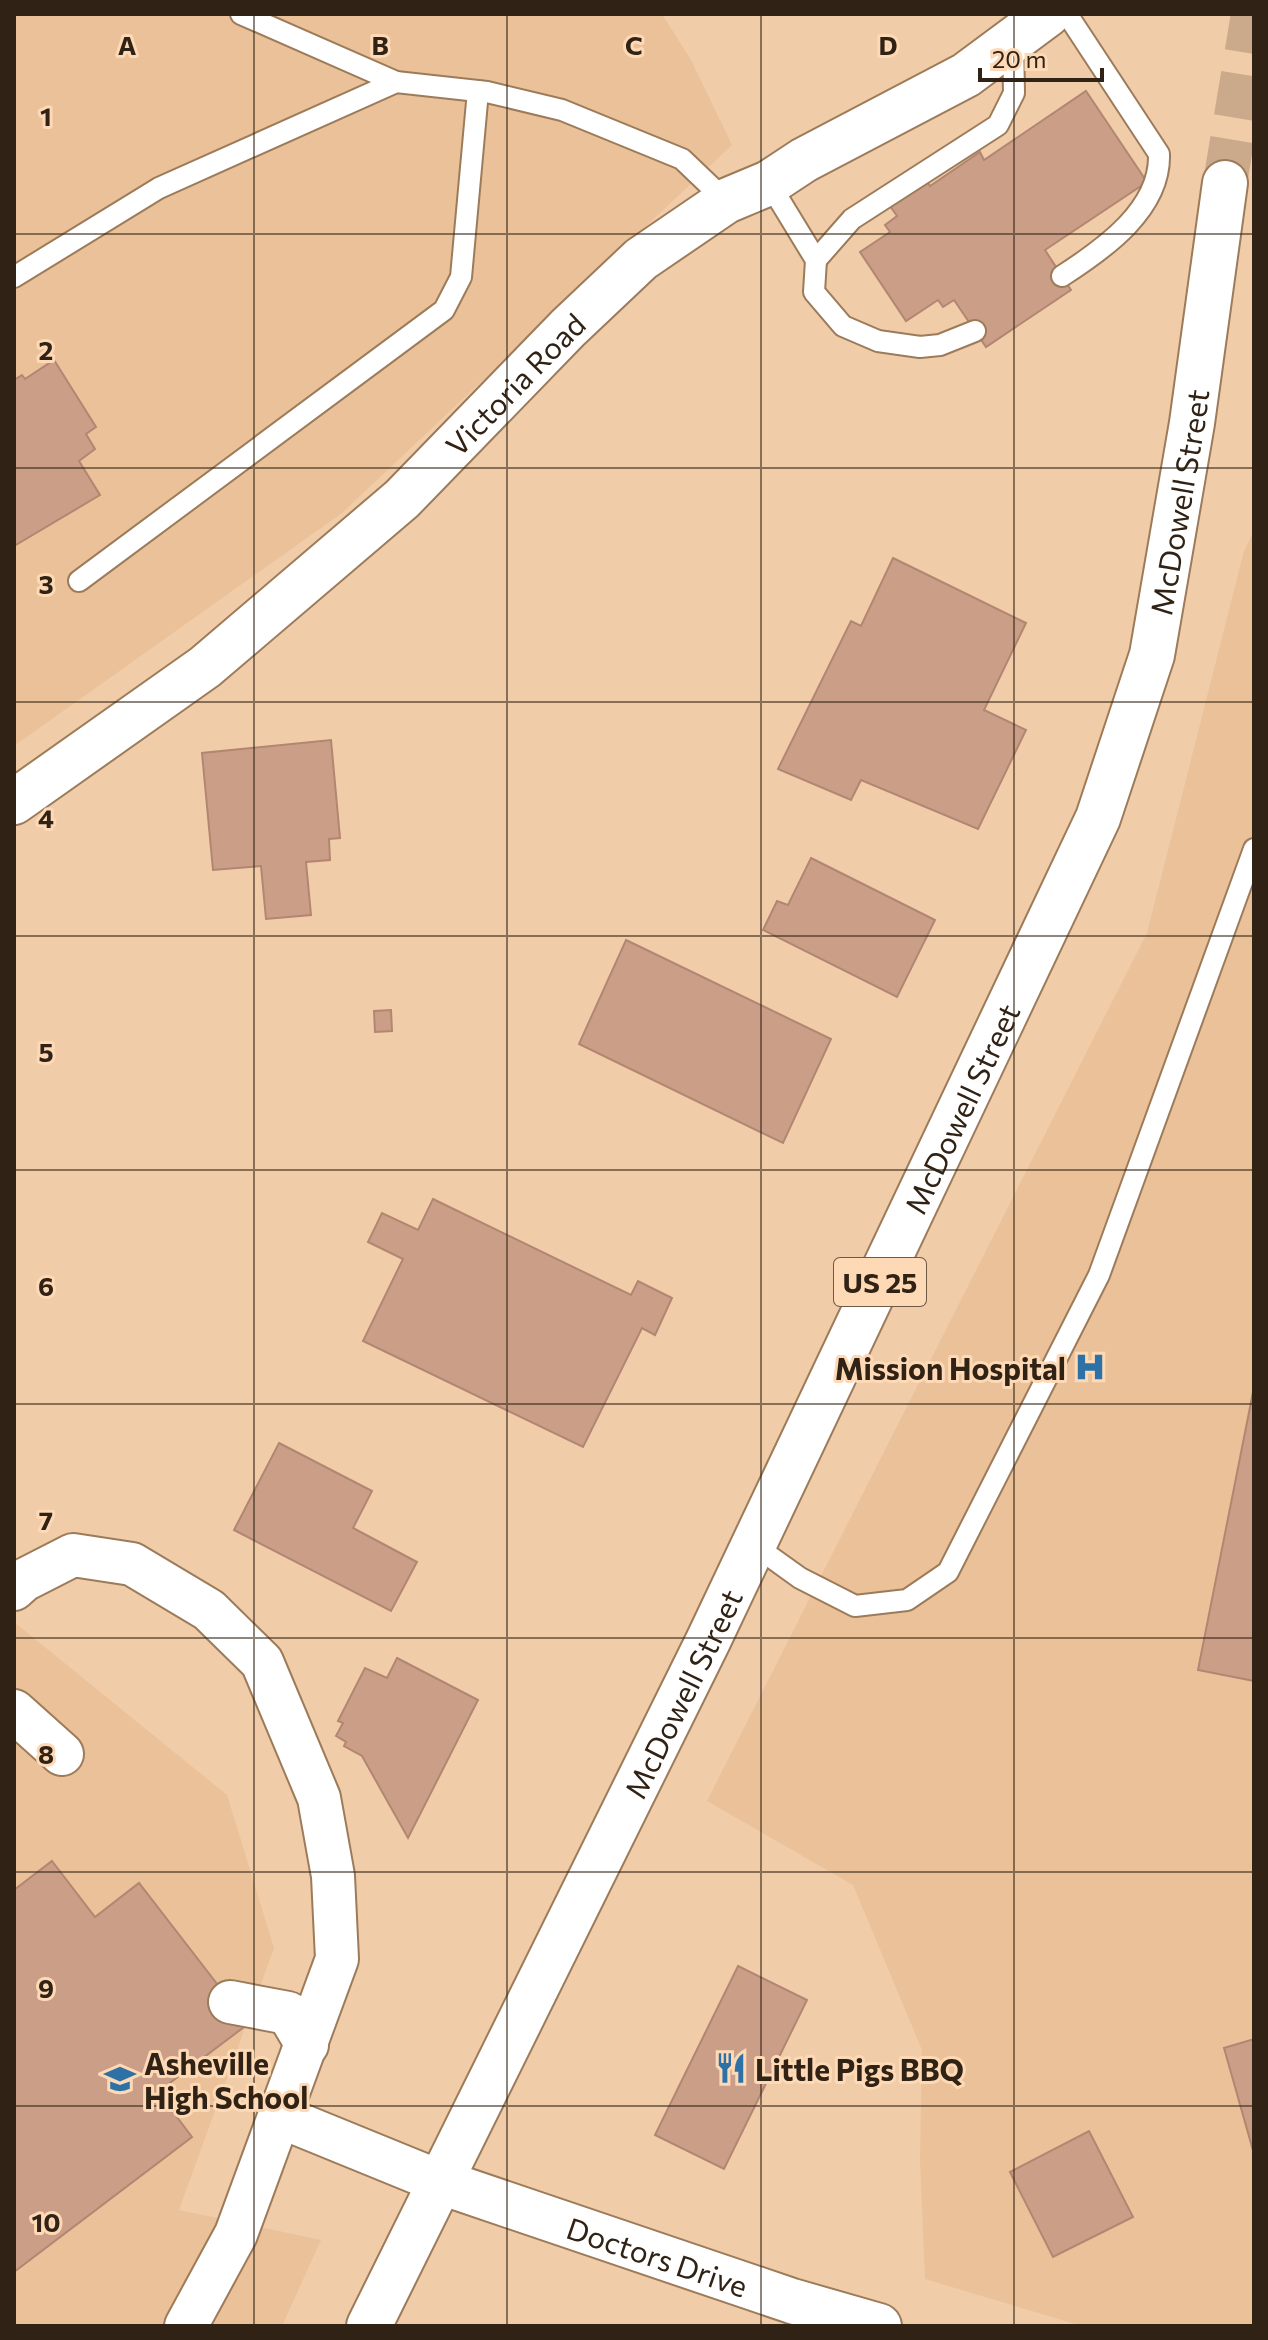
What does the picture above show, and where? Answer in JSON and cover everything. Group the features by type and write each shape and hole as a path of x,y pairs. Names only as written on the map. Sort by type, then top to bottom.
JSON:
{"main road":[{"name":"Victoria Road","path":"14,802 205,667 402,499 568,328 641,259 726,201 769,183 804,160 966,75 1048,14"},
{"name":"McDowell Street","path":"369,2326 754,1545 1098,818 1152,655 1192,423 1225,183"},
{"name":"Doctors Drive","path":"438,2181 792,2301 879,2326"}],"street":[{"path":"14,1589 24,1580 73,1555 132,1564 209,1610 262,1662 319,1798 333,1876 337,1959 236,2234 186,2326"},
{"path":"14,1711 62,1754"},
{"path":"230,2002 288,2013 307,2045"},
{"path":"281,2117 438,2181"}],"lane":[{"path":"241,14 396,82 478,91 562,110 682,159 726,201"},
{"path":"1062,276 1086,261 1132,218 1152,196 1159,175 1159,154 1067,14"},
{"path":"816,260 852,219 998,125 1014,93 1013,40"},
{"path":"14,277 159,188 396,82"},
{"path":"79,581 444,310 461,277 478,91"},
{"path":"769,183 816,260 814,292 843,326 878,341 920,347 940,345 975,331"},
{"path":"754,1545 800,1578 855,1606 907,1600 948,1572 1099,1275 1254,849"}],"shaded area":[{"path":"14,14 662,14 691,60 732,145 342,513 14,746"},
{"name":"Mission Hospital","path":"1254,531 1254,2326 1082,2326 925,2279 920,2160 922,2050 853,1885 707,1801 1147,933 1244,551"},
{"name":"Asheville High School","path":"14,1622 227,1795 274,1948 179,2210 321,2240 282,2326 14,2326"}],"building":[{"path":"1086,91 1147,182 1045,250 1071,290 986,347 954,300 943,307 938,300 906,321 860,252 890,232 885,225 897,216 888,203 925,178 930,186 980,152 984,160"},
{"path":"54,360 96,427 86,434 95,449 79,461 100,495 14,546 14,380 22,375 25,379"},
{"path":"893,558 1026,623 984,710 1026,730 978,829 861,780 851,800 778,769 851,621 861,626"},
{"path":"331,740 340,838 329,839 330,860 306,862 311,915 266,919 261,866 213,870 202,753"},
{"path":"811,858 935,920 897,997 763,930 777,901 788,905"},
{"path":"626,940 831,1039 783,1143 579,1044"},
{"path":"391,1010 392,1031 375,1032 374,1011"},
{"path":"433,1199 631,1295 638,1281 672,1298 655,1335 642,1328 583,1447 363,1341 403,1259 368,1242 382,1213 418,1230"},
{"path":"1254,1387 1254,1681 1198,1670"},
{"path":"279,1443 372,1491 353,1528 417,1562 391,1611 234,1530"},
{"path":"397,1658 478,1700 408,1838 362,1756 344,1746 346,1742 336,1736 343,1723 338,1721 365,1668 387,1678"},
{"path":"52,1861 95,1917 139,1883 248,2024 158,2092 192,2137 14,2272 14,1890"},
{"name":"Little Pigs BBQ","path":"738,1966 807,2000 724,2169 655,2135"},
{"path":"1254,2039 1254,2154 1224,2048"},
{"path":"1089,2131 1133,2217 1053,2257 1010,2172"}],"tunnel":[{"path":"1225,183 1253,14"}],"place":[{"name":"Mission Hospital","path":"1090,1367"},
{"name":"Little Pigs BBQ","path":"731,2068"},
{"name":"Asheville High School","path":"120,2079"}]}
